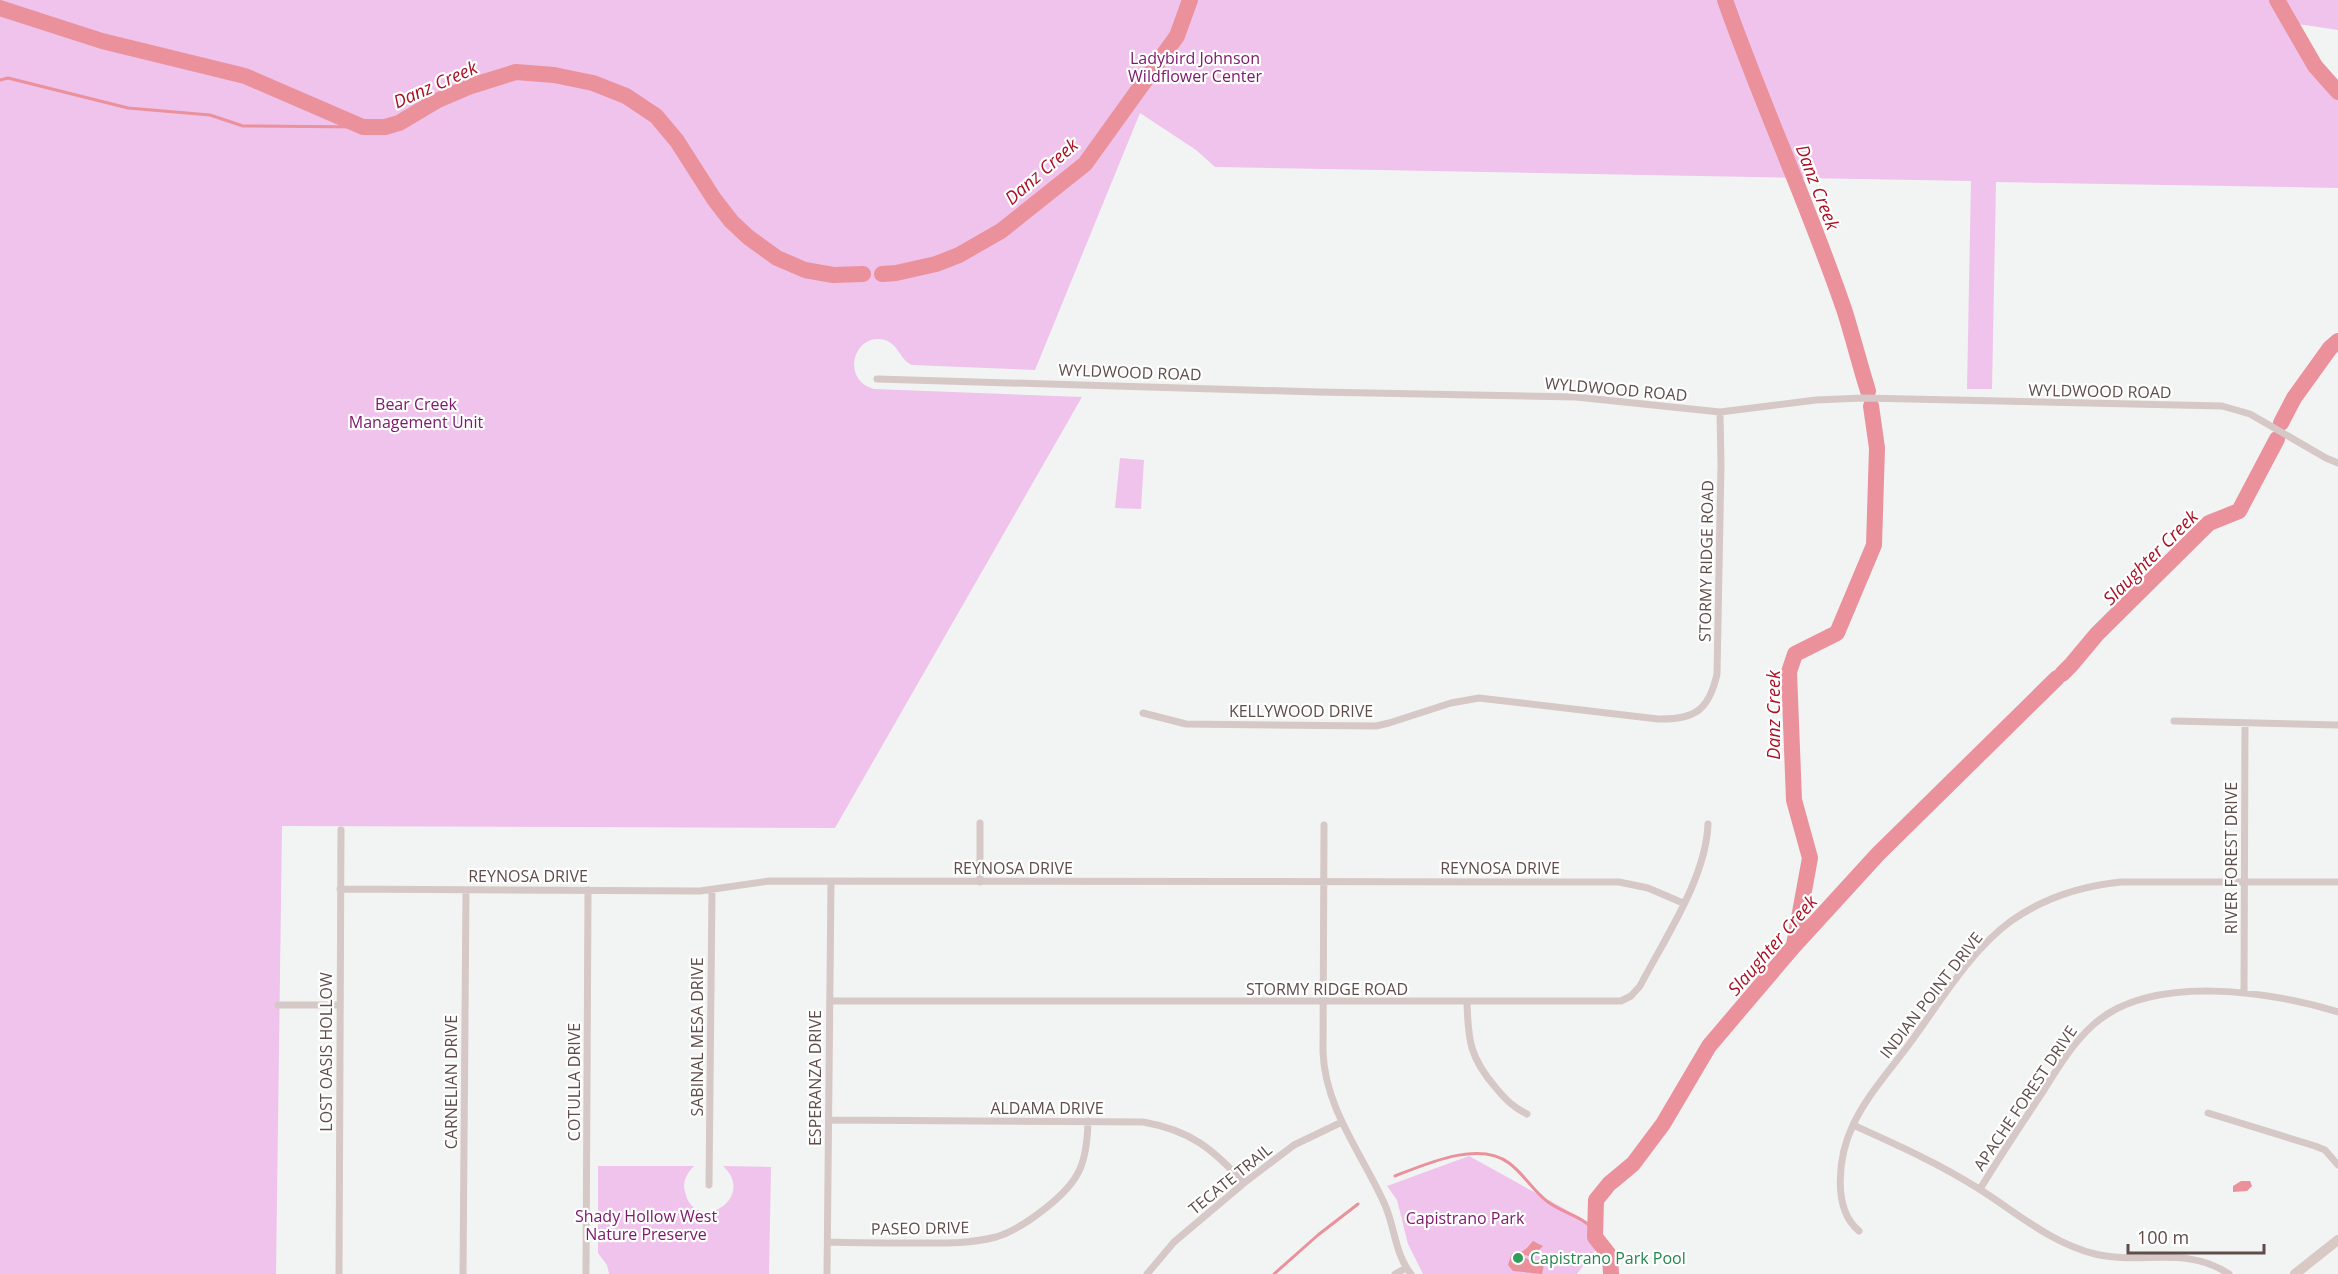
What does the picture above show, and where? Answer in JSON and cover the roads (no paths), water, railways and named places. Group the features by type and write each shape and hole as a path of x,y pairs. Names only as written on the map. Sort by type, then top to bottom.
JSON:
{"main road":[{"path":"2295,1274 2338,1240"}],"street":[{"name":"WYLDWOOD ROAD","path":"877,379 1576,397 1720,412 1816,400 1863,398 2222,406 2250,414 2338,463"},
{"name":"STORMY RIDGE ROAD","path":"1702,707 1714,687 1717,674 1720,412"},
{"name":"KELLYWOOD DRIVE","path":"1143,713 1186,724 1331,727 1389,723 1451,703 1479,698 1658,719 1686,718 1702,707"},
{"path":"2174,722 2338,725"},
{"name":"RIVER FOREST DRIVE","path":"2244,993 2245,723"},
{"path":"980,824 980,882"},
{"name":"STORMY RIDGE ROAD","path":"830,1001 1612,1002 1627,999 1640,986 1702,864 1707,847 1708,824"},
{"path":"1324,825 1324,1074 1330,1096 1342,1122 1385,1206 1398,1250 1409,1271 1395,1274"},
{"name":"LOST OASIS HOLLOW","path":"339,1274 341,830"},
{"name":"REYNOSA DRIVE","path":"340,889 712,890 760,882 1619,882 1648,888 1683,903"},
{"name":"ESPERANZA DRIVE","path":"827,1274 831,882"},
{"name":"INDIAN POINT DRIVE","path":"1859,1231 1848,1220 1842,1190 1843,1158 1853,1125 1879,1085 1981,948 1996,933 2024,913 2058,896 2098,885 2121,882 2338,882"},
{"name":"CARNELIAN DRIVE","path":"463,1274 465,890"},
{"name":"COTULLA DRIVE","path":"586,1274 588,890"},
{"name":"SABINAL MESA DRIVE","path":"709,1185 712,890"},
{"name":"APACHE FOREST DRIVE","path":"1980,1189 2063,1060 2079,1039 2103,1017 2134,1002 2160,995 2244,993 2300,1001 2338,1012"},
{"path":"1467,1002 1469,1038 1476,1061 1512,1106 1527,1114"},
{"path":"278,1005 340,1005"},
{"path":"2208,1113 2325,1150 2338,1165"},
{"name":"ALDAMA DRIVE","path":"829,1120 1143,1122 1184,1133 1217,1154 1244,1183"},
{"name":"PASEO DRIVE","path":"828,1242 956,1243 984,1240 1011,1231 1038,1214 1071,1185 1083,1165 1086,1154 1088,1121"},
{"name":"TECATE TRAIL","path":"1147,1274 1174,1242 1244,1183 1294,1145 1342,1122"},
{"path":"1853,1125 1926,1158 1980,1189 2068,1246 2109,1256 2192,1258 2212,1264 2229,1274"}],"waterway":[{"name":"Danz Creek","path":"882,274 936,264 959,255 1001,231 1085,164 1177,36 1190,0"},
{"name":"Danz Creek","path":"1725,0 1831,272 1868,391"},
{"name":"Slaughter Creek","path":"2277,0 2315,66 2338,92"},
{"name":"Danz Creek","path":"0,8 102,41 245,76 363,127 385,127 399,123 436,101 471,86 516,72 554,75 593,83 626,96 656,116 677,141 731,221 748,237 777,258 805,270 833,275 863,274"},
{"path":"0,80 8,78 128,108 210,115 243,126 363,127"},
{"name":"Slaughter Creek","path":"2281,423 2294,398 2330,348 2338,341"},
{"name":"Danz Creek","path":"1794,945 1810,858 1794,800 1789,672 1795,654 1837,633 1874,545 1877,448 1871,406"},
{"name":"Slaughter Creek","path":"2062,674 2097,634 2209,523 2239,511 2277,439"},
{"name":"Slaughter Creek","path":"1611,1274 1610,1256 1595,1237 1596,1200 1609,1184 1633,1164 1663,1124 1709,1046 1793,947 1878,854 2057,678"},
{"path":"1395,1176 1452,1156 1468,1154 1497,1156 1514,1167 1548,1202 1584,1221 1594,1230"},
{"path":"1274,1274 1358,1204"}],"place":[{"name":"Capistrano Park Pool","path":"1518,1258"}],"park label":[{"name":"Ladybird Johnson Wildflower Center","path":"1195,67"},
{"name":"Bear Creek Management Unit","path":"416,413"},
{"name":"Capistrano Park","path":"1465,1218"},
{"name":"Shady Hollow West Nature Preserve","path":"646,1225"}]}
